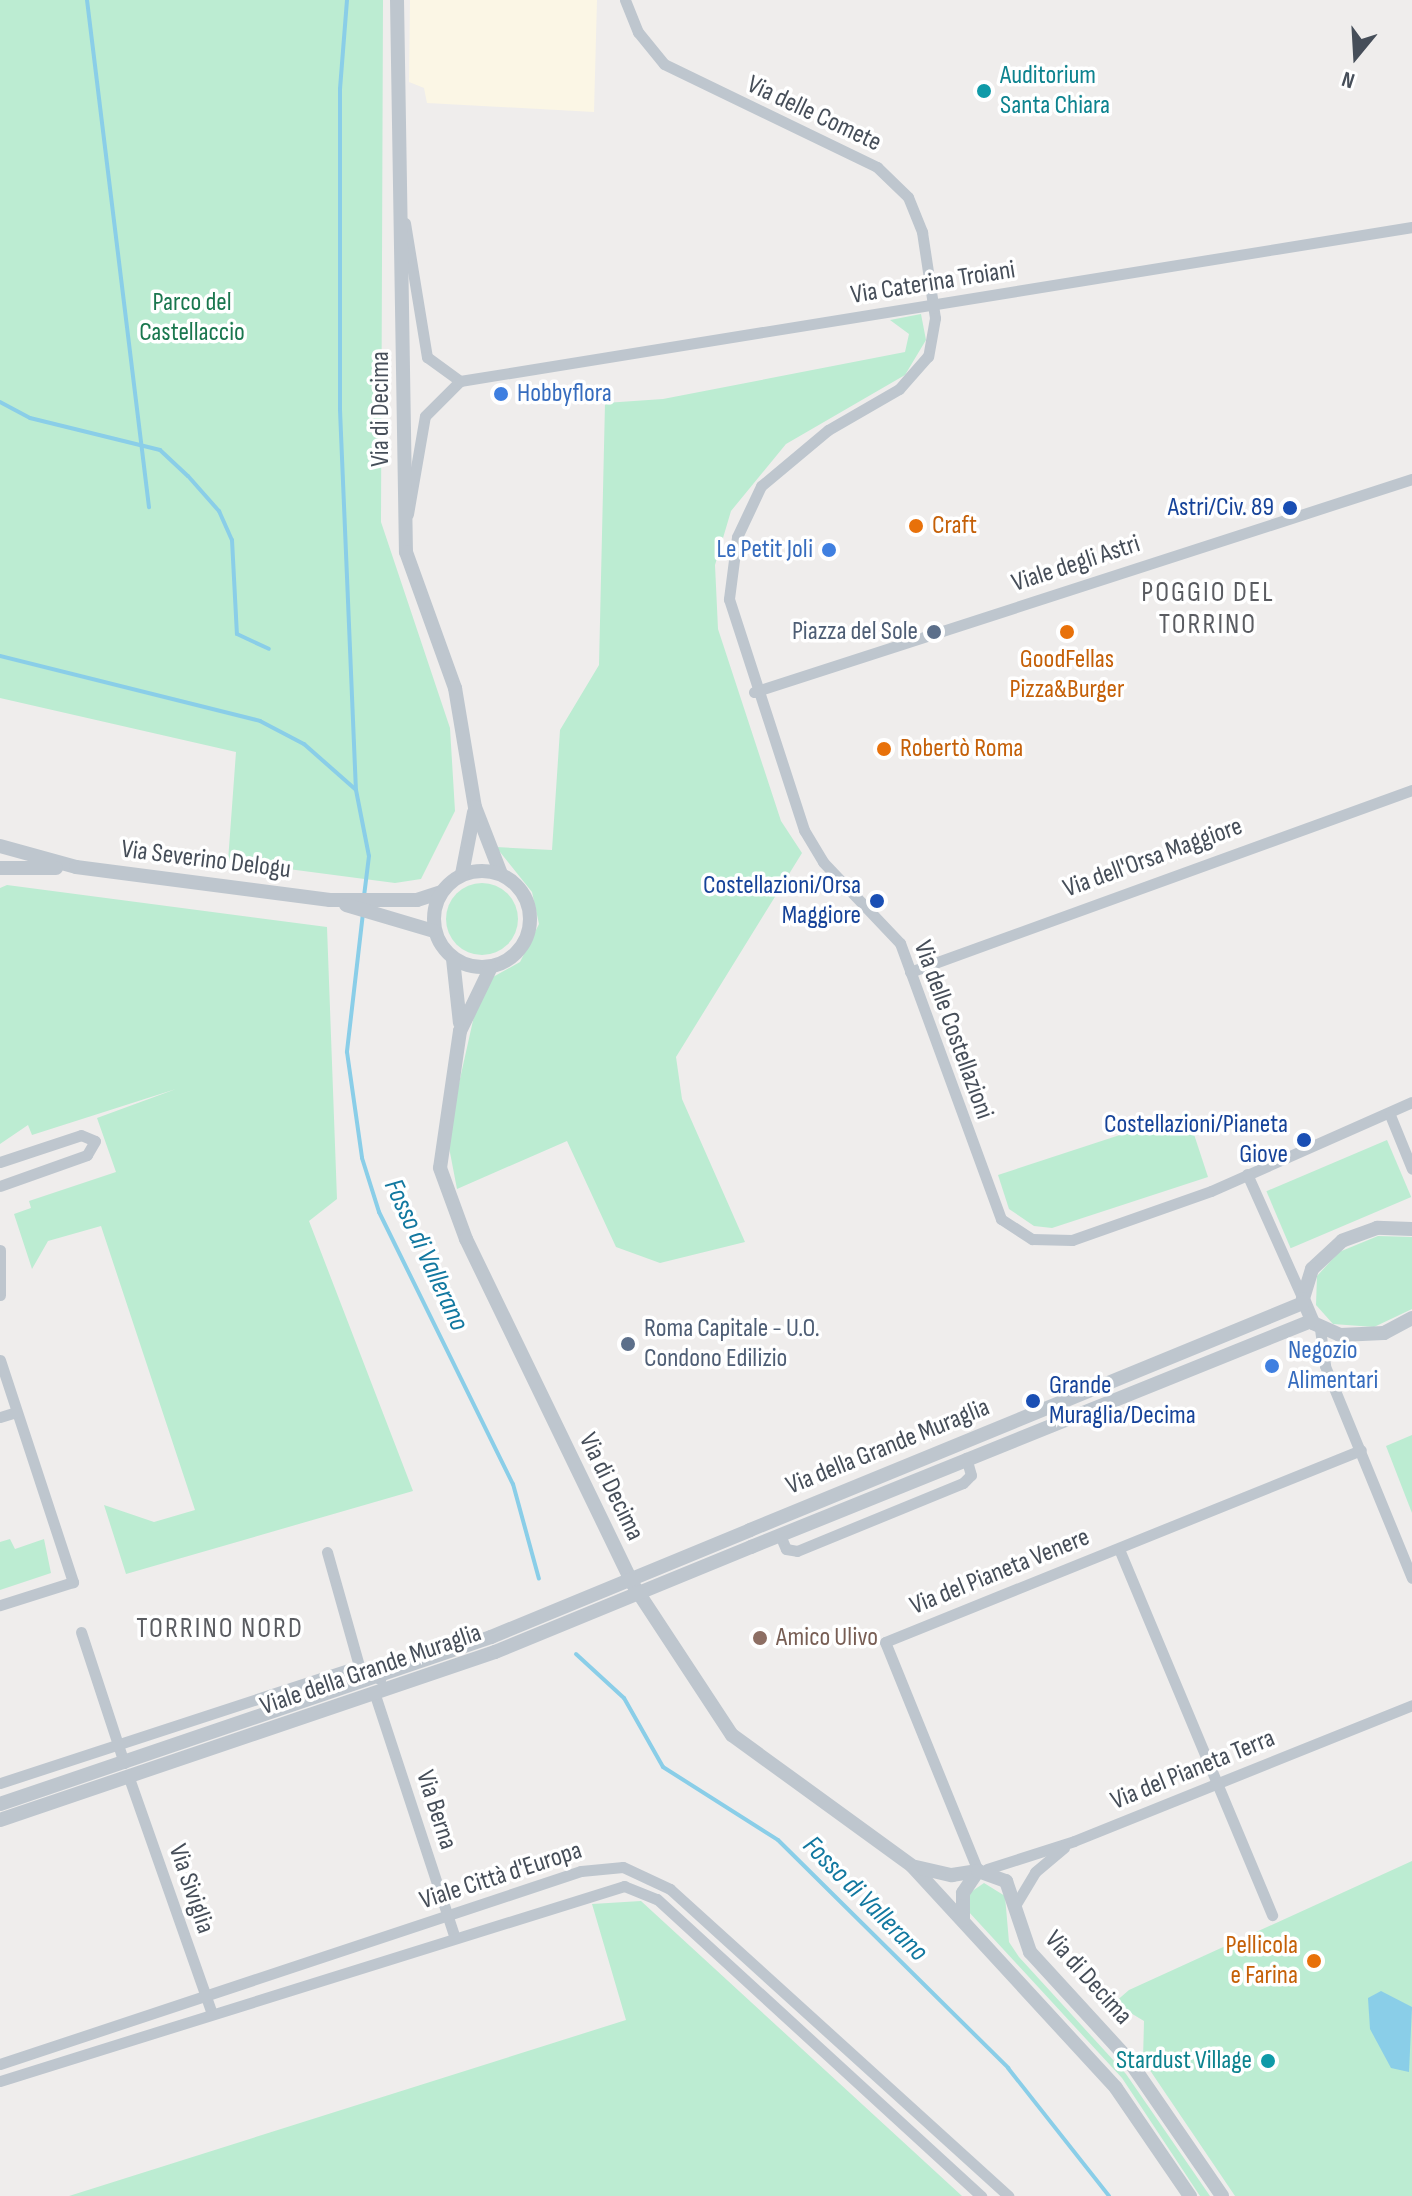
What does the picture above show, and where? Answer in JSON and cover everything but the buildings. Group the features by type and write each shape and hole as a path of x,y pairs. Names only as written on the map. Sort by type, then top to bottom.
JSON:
{"street":[{"name":"Via di Decima","path":"397,0 406,522 414,586 466,726 475,807 501,874"},
{"name":"Via delle Comete","path":"625,0 647,47 673,70 897,183 922,232 934,303"},
{"path":"401,207 427,357 460,381 425,416 420,475 406,522"},
{"name":"Via Caterina Troiani","path":"460,381 1412,227"},
{"name":"Via delle Costellazioni","path":"934,303 933,344 918,372 802,448 748,507 728,590 754,692 810,843 891,928 910,972 986,1189 1011,1230 1059,1243 1247,1174 1390,1115 1412,1102"},
{"name":"Viale degli Astri","path":"754,692 1412,479"},
{"name":"Via dell'Orsa Maggiore","path":"910,972 1412,790"},
{"name":"Via di Decima","path":"462,874 475,807"},
{"name":"Via Severino Delogu","path":"0,846 76,867 324,899 429,928"},
{"name":"Via Severino Delogu","path":"0,868 76,867"},
{"path":"462,874 501,874 524,894 530,924 518,952 491,967 453,959 429,928 434,895 462,874"},
{"name":"Via Severino Delogu","path":"324,899 434,895"},
{"name":"Via di Decima","path":"453,959 460,1031"},
{"name":"Via di Decima","path":"491,967 460,1031 438,1139 440,1171 466,1239 622,1565 732,1735 912,1866 1116,2088 1190,2196"},
{"path":"1390,1115 1412,1169"},
{"path":"0,1162 81,1135 95,1141 87,1155 0,1186"},
{"path":"1247,1174 1315,1325 1325,1366 1412,1578"},
{"path":"1303,1301 1312,1269 1342,1241 1377,1228 1412,1229"},
{"path":"0,1250 0,1295"},
{"name":"Via della Grande Muraglia","path":"491,1637 1303,1301"},
{"path":"1315,1325 1367,1336 1412,1318"},
{"name":"Via della Grande Muraglia","path":"751,1547 966,1458 1315,1325"},
{"path":"0,1360 73,1582 0,1605"},
{"path":"0,1417 16,1412"},
{"name":"Via del Pianeta Venere","path":"982,1870 885,1642 1361,1450"},
{"path":"780,1535 786,1549 797,1551 950,1489 970,1479 966,1458"},
{"name":"Viale della Grande Muraglia","path":"0,1820 376,1698 751,1547"},
{"path":"1119,1549 1272,1915"},
{"path":"327,1552 359,1666 380,1679"},
{"path":"81,1632 124,1763"},
{"name":"Viale della Grande Muraglia","path":"0,1804 380,1679 491,1637"},
{"path":"0,1783 359,1666"},
{"name":"Via Berna","path":"376,1698 454,1935"},
{"name":"Via del Pianeta Terra","path":"982,1870 1074,1841 1412,1705"},
{"name":"Via Siviglia","path":"129,1778 212,2014"},
{"path":"1016,1904 1035,1872 1074,1841"},
{"name":"Via di Decima","path":"912,1866 952,1875 982,1870 1008,1884 1030,1952 1128,2059 1222,2196"},
{"name":"Viale Città d'Europa","path":"0,2064 589,1869 648,1874 1009,2196"},
{"path":"964,1921 963,1893 982,1870"},
{"name":"Viale Città d'Europa","path":"0,2081 603,1888 647,1892 981,2196"}],"shaded area":[{"path":"410,0 597,0 594,112 427,103 424,88 409,82"}],"green space":[{"name":"Parco del Castellaccio","path":"0,0 383,0 381,522 450,728 455,811 421,879 395,883 228,861 236,752 0,698"},
{"path":"921,314 926,340 905,375 786,444 731,511 715,565 718,629 781,821 802,853 676,1057 682,1099 745,1242 660,1263 616,1247 567,1141 457,1189 447,1137 474,1016 493,977 520,962 539,924 532,892 496,847 552,850 560,730 599,665 605,403 663,399 905,352 909,334 890,320"},
{"path":"482,883 502,889 512,899 518,919 512,939 502,949 482,955 462,949 452,939 446,919 452,899 462,889"},
{"path":"7,885 327,927 337,1199 309,1221 413,1491 126,1574 104,1505 154,1522 195,1510 101,1226 48,1241 32,1269 14,1214 31,1208 29,1201 116,1172 97,1118 176,1089 32,1135 28,1125 0,1144 0,888"},
{"path":"1187,1113 1208,1177 1052,1228 1034,1226 1009,1209 998,1175"},
{"path":"1387,1140 1411,1197 1291,1248 1266,1191"},
{"path":"1378,1236 1412,1237 1412,1309 1374,1327 1333,1324 1316,1305 1317,1276 1339,1252"},
{"path":"1412,1435 1412,1513 1386,1446"},
{"path":"10,1539 15,1549 44,1539 51,1573 0,1590 0,1542"},
{"path":"1412,1861 1412,2196 1235,2196 1143,2060 1144,2021 1114,2003 1129,1990"},
{"path":"984,1883 1005,1896 1009,1942 1019,1957 1126,2074 1210,2196 1200,2196 1122,2078 968,1911 968,1894"},
{"path":"641,1901 962,2196 69,2196 626,2020 592,1904"}],"water":[{"path":"1381,1991 1412,2007 1409,2072 1391,2068 1370,2029 1368,1998"}],"waterway":[{"path":"87,0 149,507"},
{"path":"347,0 340,89 340,410 356,790 369,856 364,896"},
{"path":"0,402 30,418 160,450 219,511 232,540 237,634 269,649"},
{"path":"0,656 260,721 304,744 355,789"},
{"name":"Fosso di Vallerano","path":"363,913 347,1052 362,1158 379,1212 513,1484 539,1579"},
{"name":"Fosso di Vallerano","path":"576,1654 624,1698 663,1767 778,1840 1008,2068 1109,2196"}],"place":[{"name":"Auditorium Santa Chiara","path":"984,91"},
{"name":"Hobbyflora","path":"501,394"},
{"name":"Astri/Civ. 89","path":"1290,508"},
{"name":"Craft","path":"916,526"},
{"name":"Le Petit Joli","path":"829,550"},
{"name":"Piazza del Sole","path":"934,632"},
{"name":"GoodFellas Pizza&Burger","path":"1067,632"},
{"name":"Robertò Roma","path":"884,749"},
{"name":"Costellazioni/Orsa Maggiore","path":"877,901"},
{"name":"Costellazioni/Pianeta Giove","path":"1304,1140"},
{"name":"Roma Capitale - U.O. Condono Edilizio","path":"628,1344"},
{"name":"Negozio Alimentari","path":"1272,1366"},
{"name":"Grande Muraglia/Decima","path":"1033,1401"},
{"name":"Amico Ulivo","path":"760,1638"},
{"name":"Pellicola e Farina","path":"1314,1961"},
{"name":"Stardust Village","path":"1268,2061"}],"district":[{"name":"POGGIO DEL TORRINO","path":"1208,609"},
{"name":"TORRINO NORD","path":"220,1629"}]}
